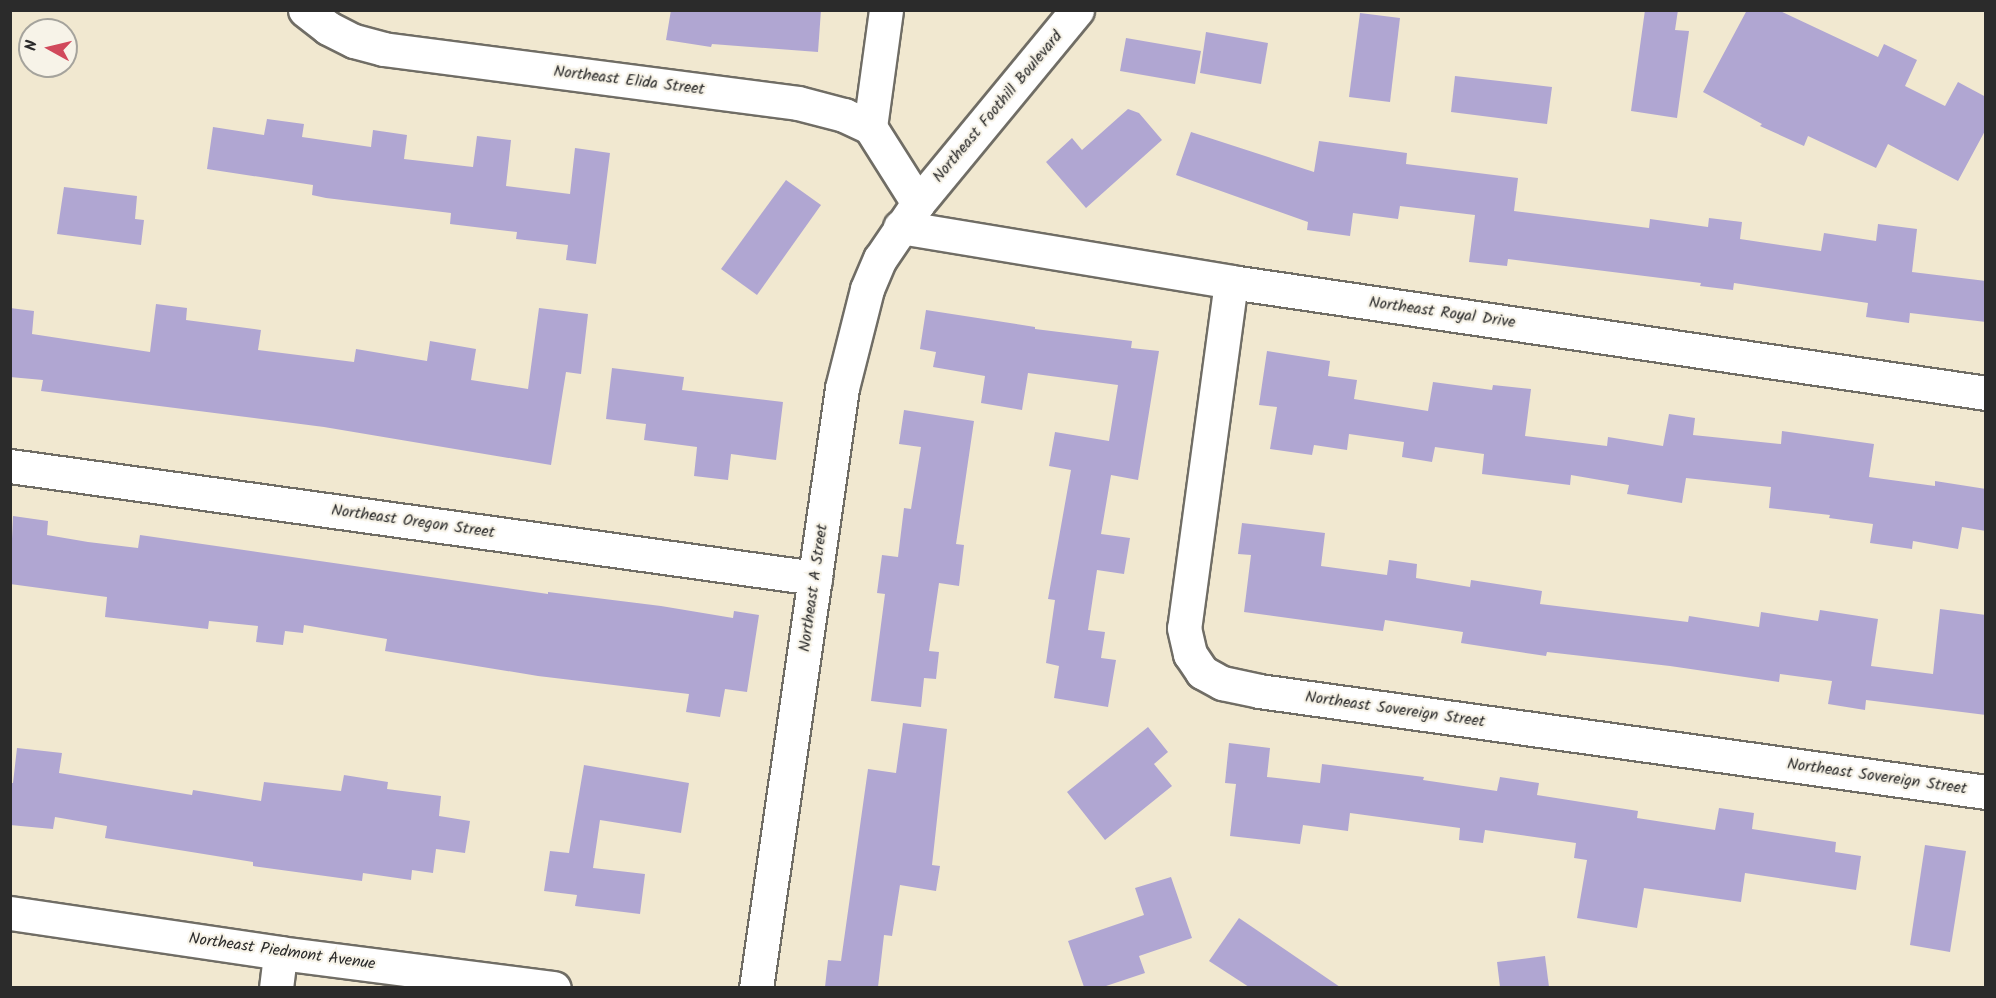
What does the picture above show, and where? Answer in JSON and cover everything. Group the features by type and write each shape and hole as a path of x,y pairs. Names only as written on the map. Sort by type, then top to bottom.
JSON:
{"street":[{"name":"Northeast Elida Street","path":"305,10 328,28 354,41 382,49 798,103 844,115 870,127"},
{"path":"886,10 870,127 909,215"},
{"name":"Northeast Foothill Boulevard","path":"909,215 1077,10"},
{"name":"Northeast Royal Drive","path":"909,215 1231,282 1986,393"},
{"name":"Northeast A Street","path":"756,987 842,388 867,289 880,259 909,215"},
{"name":"Northeast Sovereign Street","path":"1231,282 1184,628 1190,654 1202,672 1222,682 1259,691 1986,792"},
{"name":"Northeast Oregon Street","path":"10,466 815,578"},
{"name":"Northeast Piedmont Avenue","path":"10,913 280,953 554,987"},
{"path":"276,987 280,953"}],"building":[{"path":"671,10 821,10 818,52 712,44 711,47 666,40"},
{"path":"1645,10 1678,10 1675,30 1689,31 1677,118 1631,111"},
{"path":"1747,10 1778,10 1878,57 1884,44 1917,60 1905,86 1945,106 1958,82 1986,97 1986,129 1958,181 1888,144 1876,168 1808,136 1804,146 1760,126 1762,124 1703,92"},
{"path":"1360,13 1400,18 1390,102 1349,97"},
{"path":"1206,32 1268,43 1261,84 1200,73"},
{"path":"1126,38 1201,51 1195,84 1120,71"},
{"path":"1455,76 1552,87 1547,124 1451,112"},
{"path":"1128,109 1139,113 1162,140 1086,208 1046,162 1072,138 1082,150"},
{"path":"267,119 304,124 302,137 371,147 373,130 407,135 404,159 473,167 477,136 511,140 506,186 570,194 575,148 610,153 596,264 566,260 568,245 516,239 517,232 450,224 451,213 326,198 312,195 313,185 207,169 213,127 264,135"},
{"path":"1191,132 1314,172 1319,141 1407,153 1406,164 1518,178 1514,211 1649,228 1650,219 1708,227 1709,218 1742,222 1740,239 1821,251 1824,233 1876,241 1878,224 1917,229 1912,272 1986,281 1986,322 1910,313 1909,323 1866,317 1868,303 1734,283 1733,290 1700,286 1701,283 1508,259 1507,266 1469,262 1475,215 1400,206 1398,219 1353,213 1350,236 1307,230 1308,222 1176,175"},
{"path":"786,180 821,205 757,295 721,269"},
{"path":"64,187 137,196 135,219 144,220 141,245 57,234"},
{"path":"156,304 187,308 186,320 261,330 258,350 354,362 356,349 427,361 430,341 476,349 471,380 528,389 539,308 588,314 581,374 566,372 551,465 324,427 41,391 43,380 10,377 10,308 34,311 32,334 150,352"},
{"path":"926,310 1035,327 1035,329 1132,341 1131,348 1159,351 1138,480 1111,475 1101,534 1130,538 1124,574 1097,570 1088,630 1105,632 1101,658 1116,660 1108,707 1054,698 1059,666 1046,663 1055,600 1048,599 1071,470 1049,466 1055,432 1109,441 1118,385 1028,373 1022,410 981,403 985,376 933,367 936,352 920,349"},
{"path":"1267,351 1330,361 1328,376 1357,380 1354,399 1428,411 1433,382 1492,390 1493,385 1531,389 1525,436 1607,446 1608,437 1663,446 1669,414 1695,418 1693,435 1781,444 1782,431 1874,444 1869,477 1935,486 1935,481 1986,489 1986,531 1962,527 1958,549 1913,541 1912,549 1870,543 1873,524 1829,518 1830,515 1769,508 1771,487 1686,478 1682,503 1627,494 1629,485 1571,475 1570,485 1482,474 1484,454 1435,447 1432,462 1402,457 1404,442 1349,434 1347,450 1314,445 1312,455 1270,449 1277,407 1259,405"},
{"path":"612,368 684,377 682,390 783,402 776,460 731,454 728,480 694,476 697,447 644,440 646,424 606,419"},
{"path":"904,410 974,421 956,544 964,545 959,586 939,583 929,651 939,652 936,679 924,678 921,707 871,701 885,594 877,593 882,555 898,557 904,508 911,509 921,447 899,444"},
{"path":"13,516 48,521 47,535 88,542 138,548 140,535 548,594 548,592 661,606 733,618 734,611 759,615 747,692 725,689 720,717 686,712 689,694 538,676 385,651 387,639 304,625 303,633 285,631 283,645 256,642 258,626 209,621 208,629 105,617 107,597 10,584"},
{"path":"1242,523 1325,533 1321,566 1387,575 1389,560 1417,564 1416,578 1470,587 1471,580 1542,591 1540,604 1688,622 1689,616 1759,627 1761,612 1818,621 1820,610 1878,619 1871,666 1933,674 1940,609 1986,615 1986,715 1866,700 1865,710 1828,704 1832,681 1780,674 1779,682 1670,666 1547,652 1546,656 1461,643 1463,632 1385,620 1383,631 1244,612 1251,555 1238,554"},
{"path":"903,723 947,729 932,865 940,866 936,891 900,885 892,936 884,935 878,987 825,987 828,960 841,961 868,769 896,773"},
{"path":"1148,727 1168,752 1154,764 1172,786 1105,840 1067,792"},
{"path":"1229,743 1270,748 1267,777 1320,783 1322,764 1424,777 1423,780 1497,791 1500,777 1539,783 1537,795 1638,811 1637,818 1715,830 1719,808 1754,813 1752,829 1836,842 1835,852 1861,856 1856,890 1745,873 1741,902 1644,888 1637,928 1577,918 1587,860 1574,858 1576,843 1485,830 1483,843 1459,840 1460,828 1350,813 1348,831 1303,825 1300,844 1230,836 1236,784 1225,783"},
{"path":"17,748 62,753 59,773 192,795 193,790 261,801 264,782 341,791 344,775 388,782 387,789 441,796 439,816 470,821 465,853 436,849 433,873 412,870 411,880 363,873 362,881 253,866 253,862 105,838 107,826 55,817 53,829 10,825 10,783 13,783"},
{"path":"584,765 689,783 681,833 600,820 593,868 645,874 640,914 575,906 577,895 544,891 550,851 569,853"},
{"path":"1925,845 1966,851 1950,952 1910,945"},
{"path":"1171,877 1192,938 1139,956 1145,973 1103,987 1084,987 1068,941 1144,915 1135,888"},
{"path":"1239,918 1340,987 1249,987 1209,961"},
{"path":"1545,956 1549,987 1500,987 1497,962"}]}
